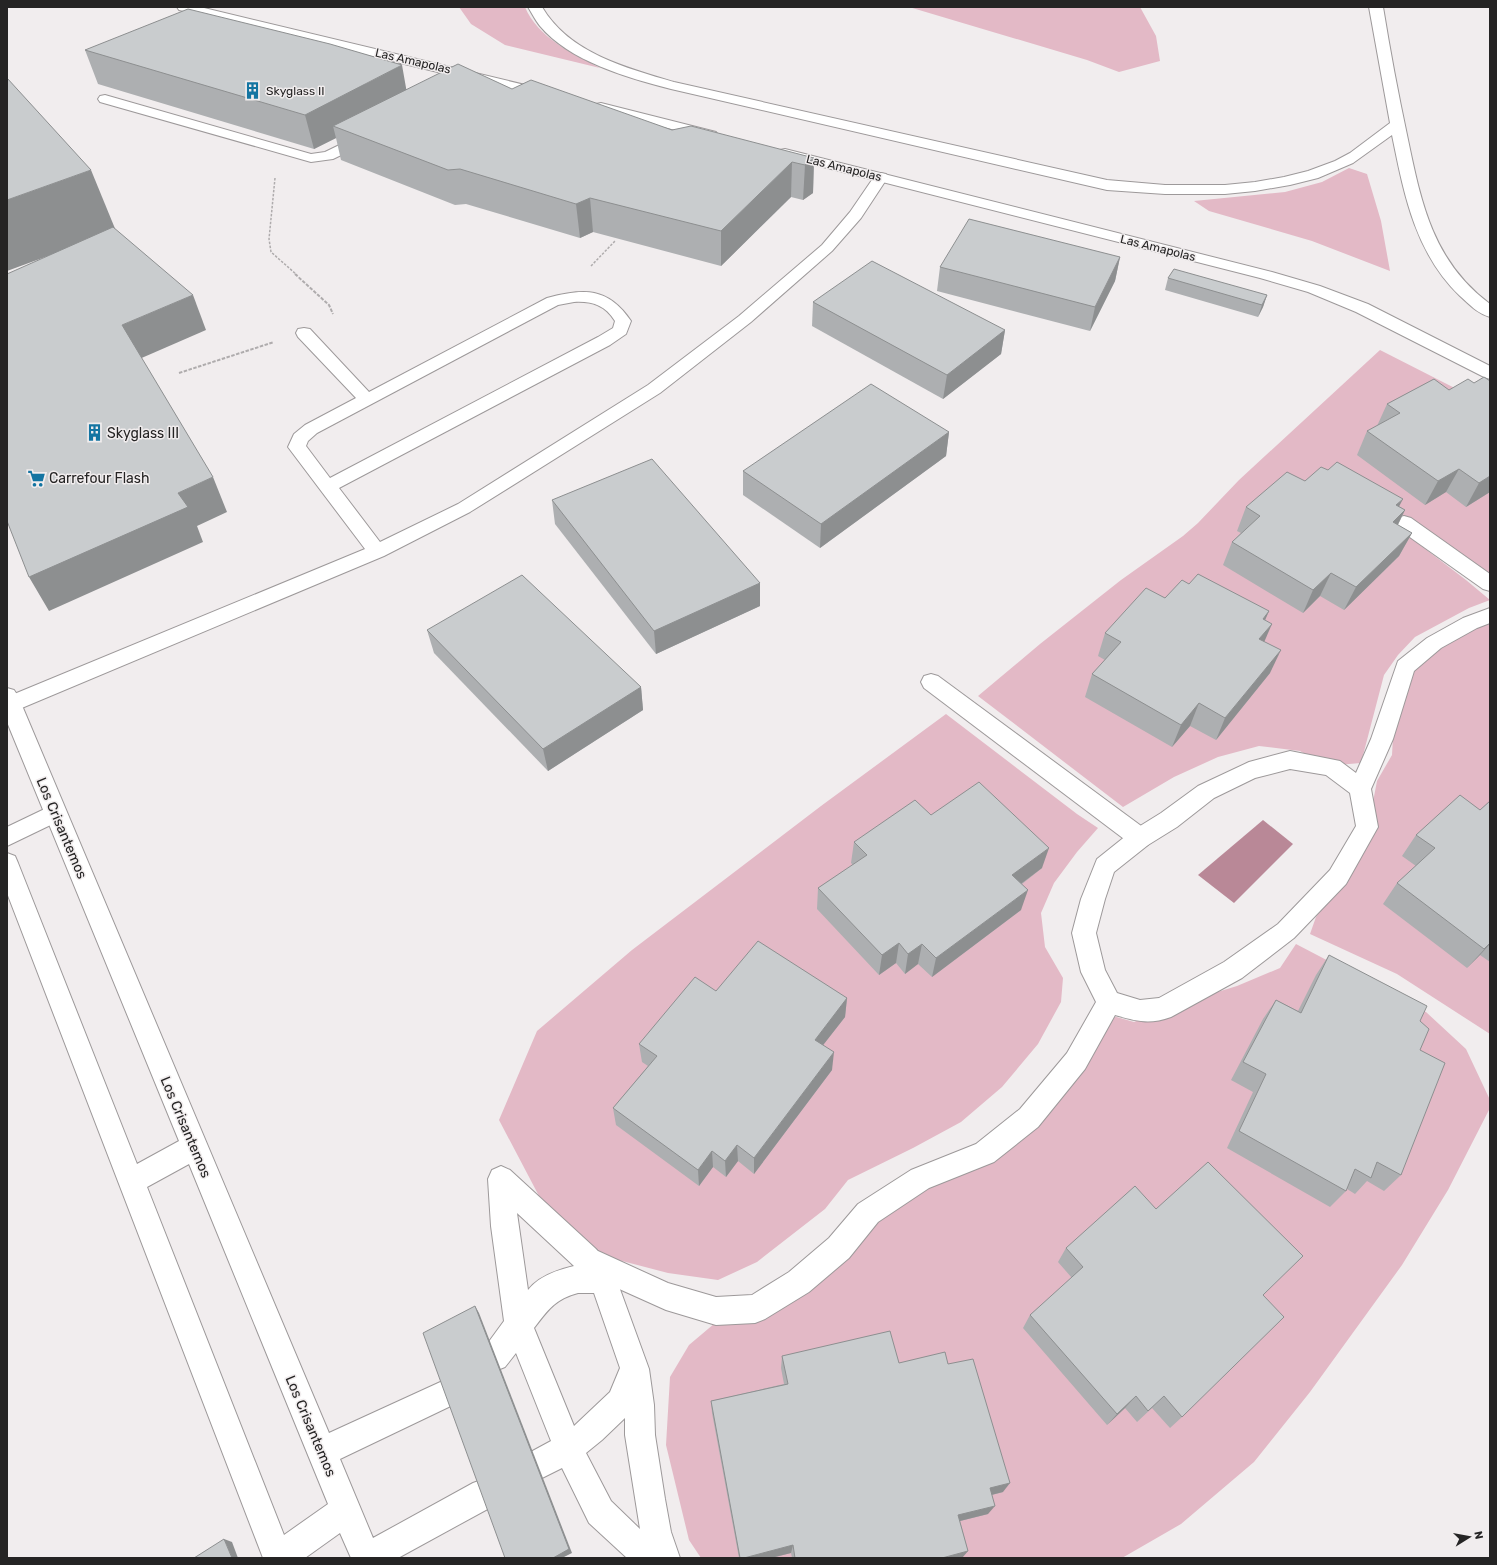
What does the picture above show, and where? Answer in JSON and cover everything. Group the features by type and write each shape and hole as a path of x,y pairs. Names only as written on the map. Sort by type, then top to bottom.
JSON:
{"street":[{"name":"Las Amapolas","path":"184,7 561,97"},
{"path":"534,7 547,26 561,38 583,53 606,64 631,73 671,85 1107,185 1155,190 1189,191 1260,186 1298,178 1341,164 1360,153 1397,124"},
{"path":"1376,7 1397,124 1413,199 1430,245 1456,284 1477,304 1490,312"},
{"path":"584,103 728,139"},
{"name":"Las Amapolas","path":"774,150 1258,273 1314,289 1362,308 1490,373"},
{"path":"1404,522 1490,584"},
{"path":"1360,789 1332,767 1290,760 1249,770 1206,792 1168,820 1140,838 1105,866 1093,899 1084,933 1093,972 1109,1002 1140,1011 1162,1009 1233,970 1286,931 1338,877 1368,828 1360,789 1382,739 1405,668 1434,643 1470,623 1490,615"},
{"path":"931,682 1140,838"},
{"name":"Los Crisantemos","path":"9,700 366,1558"},
{"path":"7,863 278,1558 346,1510"},
{"path":"594,1270 666,1296 716,1311 754,1309 799,1282 839,1248 868,1213 920,1179 985,1153 1029,1118 1076,1061 1109,1002"},
{"path":"131,1181 195,1148"},
{"path":"649,1558 600,1512 568,1448 519,1326 505,1226 501,1179 594,1270 635,1369 639,1405 640,1435 650,1499 656,1532 665,1558"},
{"path":"495,1357 541,1296 558,1284 578,1280 594,1270"},
{"path":"538,1465 568,1448 592,1430 620,1402 635,1369"},
{"path":"322,1452 447,1393"},
{"path":"366,1558 484,1494"}],"lane":[{"path":"465,87 477,77"},
{"path":"105,99 311,158 328,156 377,133"},
{"path":"9,700 192,630 377,551 464,508 554,454 654,389 746,319 821,253 856,215 881,177"},
{"path":"327,486 604,342 620,330 623,321 618,311 608,303 595,298 577,296 553,301 311,429 300,438 296,447 377,551"},
{"path":"304,333 367,400"},
{"path":"7,837 55,813"}],"path":[{"path":"179,373 324,326 334,315 329,305 271,252 269,239 275,172"}],"shaded area":[{"path":"459,7 525,7 538,28 547,36 557,44 600,68 505,45 471,24"},
{"path":"909,7 1140,7 1156,36 1160,61 1119,72 1087,60"},
{"path":"1349,168 1367,174 1381,221 1390,271 1312,241 1209,211 1194,201 1285,192 1322,182"},
{"path":"1380,350 1490,406 1490,584 1394,525 1490,600 1469,608 1415,637 1398,655 1384,675 1361,763 1325,766 1300,751 1259,746 1218,757 1174,777 1123,807 978,696 1040,644 1121,580 1183,536 1198,523 1239,480"},
{"path":"1490,616 1490,1034 1397,974 1310,934 1316,917 1372,839 1372,807 1377,781 1392,755 1394,718 1418,659"},
{"path":"946,714 1077,814 1098,828 1077,852 1054,883 1041,913 1045,947 1063,978 1061,1002 1038,1044 1002,1087 961,1122 913,1148 848,1180 825,1209 757,1262 718,1280 668,1273 603,1256 562,1221 539,1196 499,1120 537,1031 632,950 821,806"},
{"path":"1263,820 1293,844 1234,903 1198,875"},
{"path":"1296,944 1426,1012 1466,1049 1490,1100 1490,1108 1448,1190 1402,1265 1310,1392 1254,1462 1181,1524 1122,1558 701,1558 689,1540 666,1445 670,1377 689,1345 721,1318 755,1309 894,1197 958,1164 1054,1089 1092,1010 1134,1022 1162,1009 1237,986 1280,968"}],"building":[{"path":"188,9 330,44 402,65 305,115 85,50"},
{"path":"458,64 512,89 531,80 672,130 691,126 814,158 805,165 792,162 721,231 590,198 576,204 460,169 448,170 333,126"},
{"path":"7,78 91,170 7,200"},
{"path":"969,219 1120,257 1095,307 940,267"},
{"name":"Skyglass III","path":"113,227 193,295 122,325 213,477 178,493 188,507 29,577 7,521 7,274"},
{"path":"872,261 1005,330 947,375 813,302"},
{"path":"1174,269 1267,295 1262,305 1168,278"},
{"path":"1484,377 1490,381 1490,476 1479,483 1459,469 1438,481 1367,431 1400,413 1387,404 1434,379 1449,390 1468,379 1474,383"},
{"path":"871,384 949,432 821,524 743,471"},
{"path":"652,459 760,583 654,631 552,500"},
{"path":"1337,462 1403,499 1396,505 1405,510 1393,522 1412,533 1356,587 1331,573 1313,590 1232,542 1260,516 1246,507 1287,472 1305,481 1321,467 1328,470"},
{"path":"1198,574 1269,611 1263,619 1272,624 1259,639 1281,650 1225,718 1199,703 1181,725 1092,674 1121,642 1105,633 1146,588 1165,598 1182,580 1189,584"},
{"path":"522,575 641,687 543,749 427,630"},
{"path":"979,782 1049,848 1012,875 1028,890 936,958 922,944 908,954 899,943 882,955 818,888 867,855 854,842 915,800 931,815"},
{"path":"1460,795 1480,810 1490,801 1490,943 1484,949 1397,883 1435,848 1416,835"},
{"path":"758,941 847,998 815,1040 834,1052 754,1158 737,1145 725,1161 712,1151 698,1170 613,1108 657,1056 639,1044 695,977 716,991"},
{"path":"1329,955 1427,1006 1420,1021 1429,1029 1420,1050 1445,1063 1401,1175 1377,1162 1371,1178 1355,1169 1346,1191 1239,1131 1266,1074 1243,1062 1276,1000 1301,1013"},
{"path":"1208,1162 1303,1256 1263,1295 1284,1317 1182,1417 1164,1396 1148,1411 1136,1396 1117,1414 1030,1315 1083,1267 1066,1248 1135,1186 1156,1209"},
{"path":"475,1306 569,1549 553,1558 505,1558 423,1333"},
{"path":"890,1331 899,1363 945,1352 948,1364 973,1359 1010,1483 990,1488 995,1506 958,1515 968,1551 942,1558 795,1558 793,1545 740,1558 711,1401 788,1384 782,1356"},
{"path":"224,1539 232,1558 194,1558"}],"place":[{"name":"Skyglass II","path":"253,91"},
{"name":"Skyglass III","path":"94,433"},
{"name":"Carrefour Flash","path":"36,478"}]}
